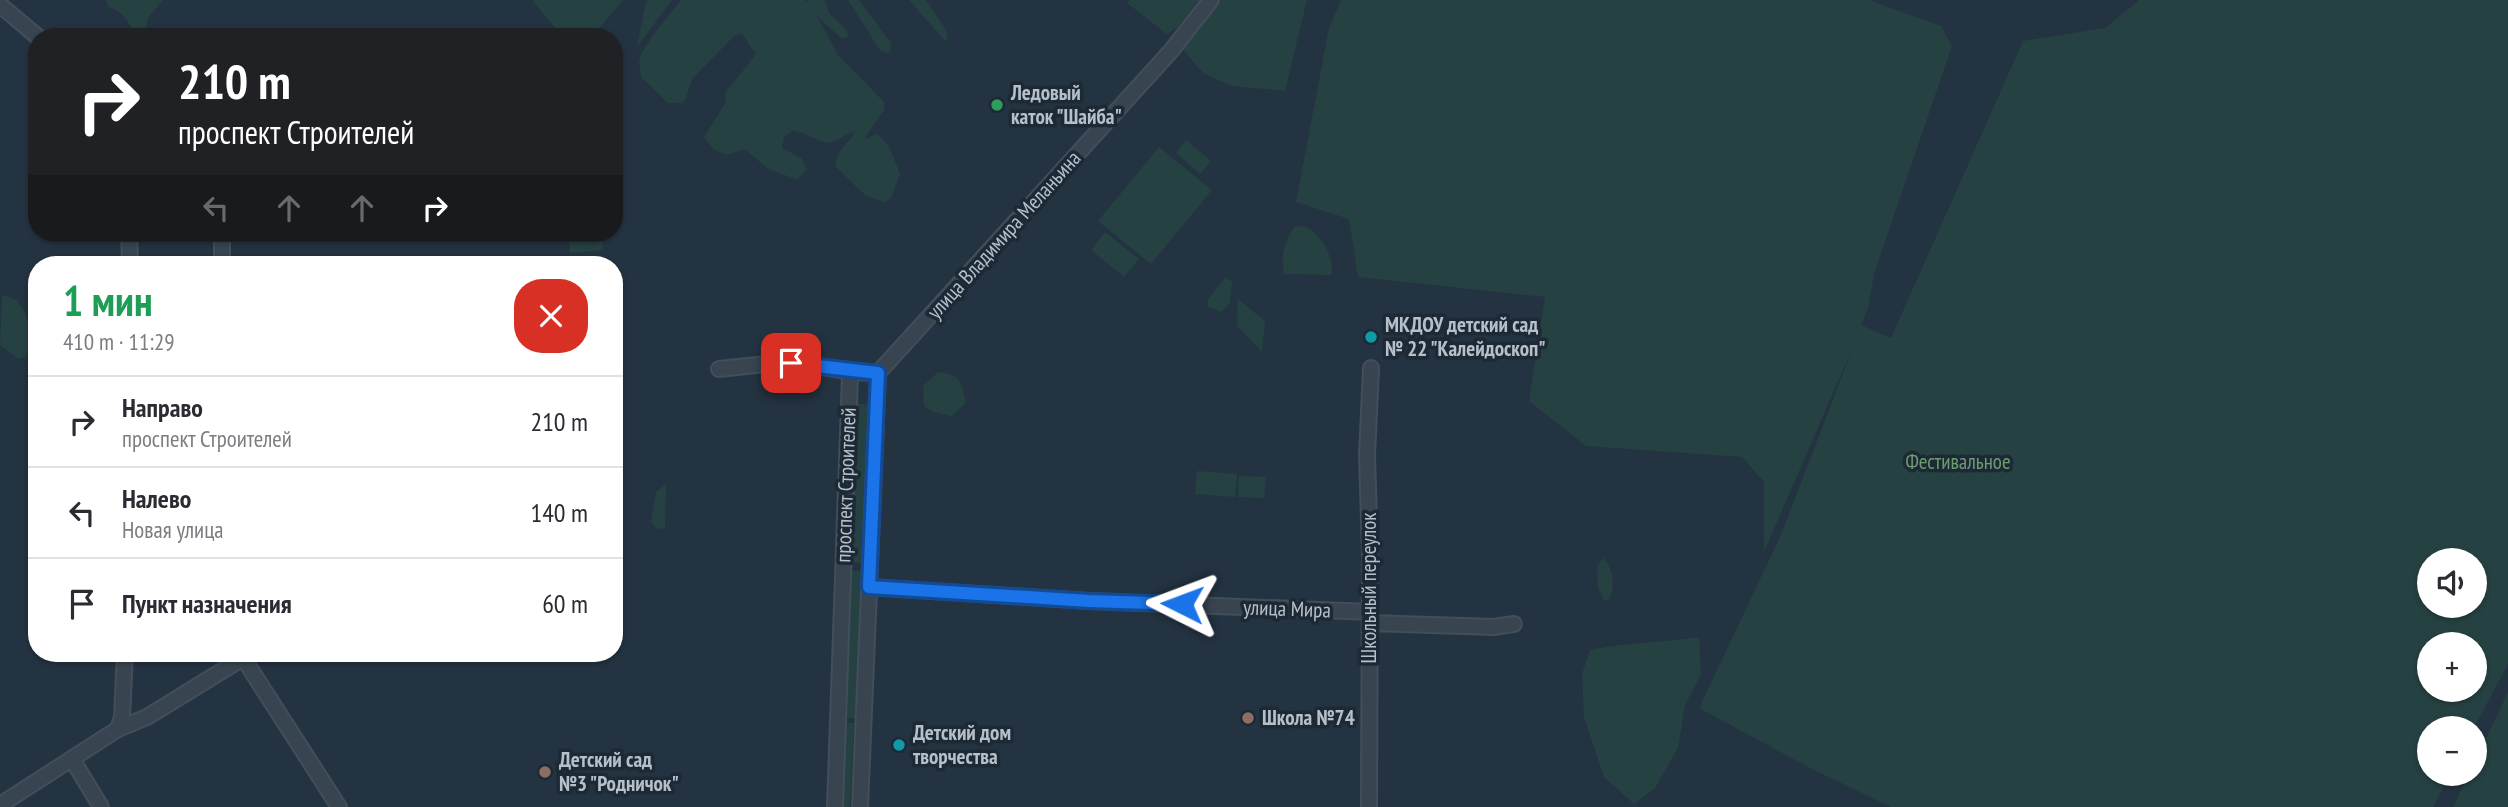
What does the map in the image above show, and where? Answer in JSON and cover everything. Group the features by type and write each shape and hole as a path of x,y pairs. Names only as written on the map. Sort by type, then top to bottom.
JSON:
{"street":[{"name":"улица Владимира Меланьина","path":"878,373 1171,51 1211,0"},
{"path":"0,5 28,29"},
{"path":"719,369 776,363 878,373"},
{"name":"Школьный переулок","path":"1369,807 1367,455 1371,369"},
{"name":"проспект Строителей","path":"835,807 850,375 853,372"},
{"name":"проспект Строителей","path":"860,807 878,373"},
{"name":"улица Мира","path":"869,587 1493,627 1514,624"},
{"path":"118,729 122,717 125,662"},
{"path":"0,805 118,729 166,706 232,662"},
{"path":"246,662 339,807"},
{"path":"123,694 136,708 144,710 166,706"},
{"path":"72,759 101,807"}],"green space":[{"path":"106,0 163,0 148,18 146,28 132,28 122,14 108,6"},
{"path":"532,0 623,0 600,28 555,28"},
{"path":"648,0 672,0 637,47 645,6"},
{"path":"681,0 825,0 829,13 847,30 848,37 841,38 817,16 838,55 884,102 884,110 864,139 878,134 890,148 900,174 891,198 885,202 866,196 835,166 841,149 854,132 827,143 794,130 784,137 782,148 801,158 807,169 797,180 767,168 745,149 726,155 713,149 704,137 726,102 725,93 757,53 742,34 734,36 692,79 682,103 668,103 641,77 639,62 653,35"},
{"path":"848,0 859,0 891,43 890,52 879,49"},
{"path":"909,0 926,0 946,30 948,38 945,41"},
{"path":"1130,0 1199,0 1177,28 1167,34 1127,3"},
{"path":"1221,0 1307,0 1285,91 1232,86 1203,73 1183,50"},
{"name":"Фестивальное","path":"1341,0 1869,0 1941,26 1952,46 1874,274 1869,305 1861,325 1891,338 2023,41 2105,28 2139,0 2508,0 2508,664 2480,716 2417,716 2417,786 2444,786 2433,807 1891,807 1812,769 1699,708 1781,535 1853,347 1764,552 1764,482 1742,457 1586,446 1529,401 1545,297 1358,277 1349,219 1296,202 1329,28"},
{"path":"1186,140 1211,161 1200,174 1176,153"},
{"path":"1159,147 1212,190 1151,264 1098,221"},
{"path":"1295,226 1312,230 1322,241 1331,262 1331,275 1284,274 1284,249"},
{"path":"1105,232 1139,259 1124,277 1091,250"},
{"path":"569,242 603,242 603,250 570,253"},
{"path":"1226,277 1232,282 1230,303 1221,312 1208,307 1208,299"},
{"path":"2,295 17,300 26,314 28,352 26,357 18,359 0,345"},
{"path":"1238,299 1265,321 1262,352 1237,326"},
{"path":"938,372 956,377 963,389 966,403 951,416 933,412 924,406 923,386"},
{"path":"856,404 868,404 863,563 851,562"},
{"path":"1197,471 1237,474 1235,497 1195,494"},
{"path":"1239,476 1266,477 1264,498 1238,497"},
{"path":"666,484 665,528 657,529 651,522 656,492"},
{"path":"1603,558 1611,572 1613,583 1609,599 1604,601 1598,588 1597,566"},
{"path":"852,571 861,571 855,718 847,718"},
{"path":"1699,637 1701,674 1685,705 1678,748 1655,788 1634,804 1604,777 1584,717 1582,674 1590,650"},
{"path":"2508,692 2508,807 2453,807 2463,786 2487,786 2487,737"},
{"path":"846,723 854,723 850,807 842,807"}],"place":[{"name":"Ледовый каток \"Шайба\"","path":"997,105"},
{"name":"МКДОУ детский сад № 22 \"Калейдоскоп\"","path":"1371,337"},
{"name":"Школа №74","path":"1248,718"},
{"name":"Детский дом творчества","path":"899,745"},
{"name":"Детский сад №3 \"Родничок\"","path":"545,772"}],"route":[{"path":"791,363 878,373 869,587 1182,604"}]}
